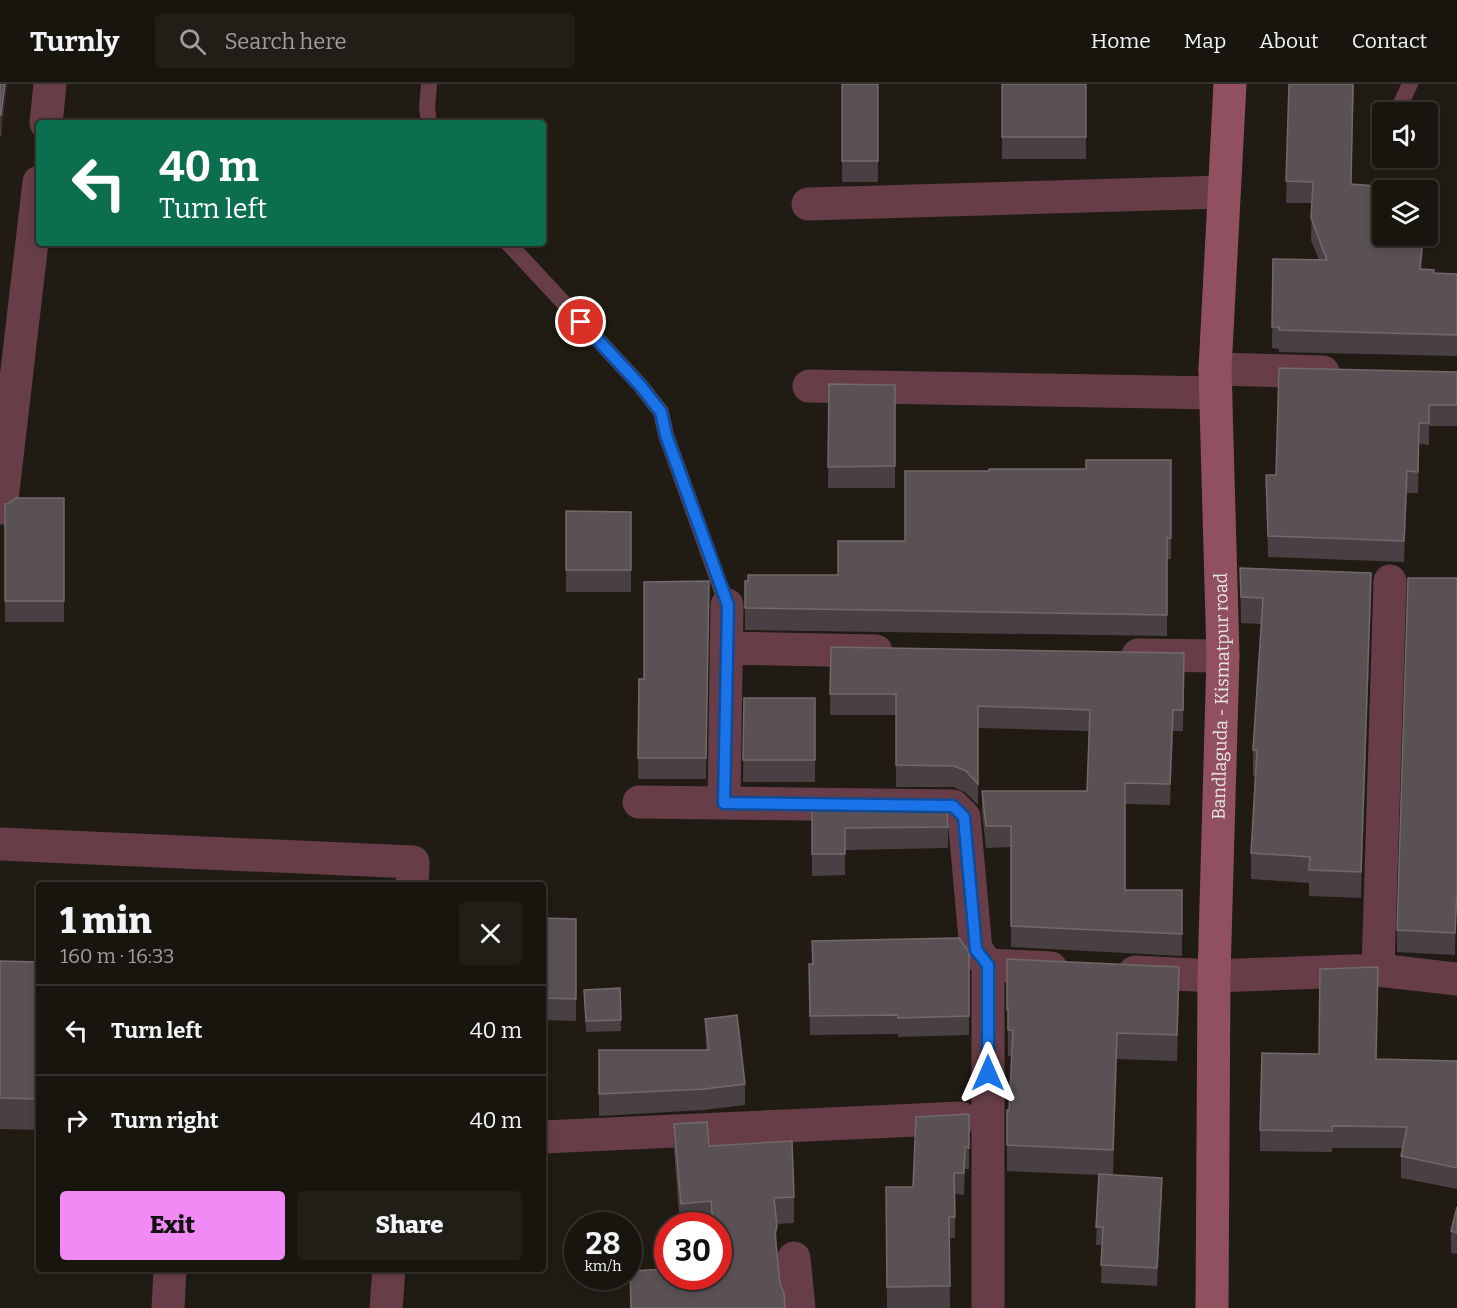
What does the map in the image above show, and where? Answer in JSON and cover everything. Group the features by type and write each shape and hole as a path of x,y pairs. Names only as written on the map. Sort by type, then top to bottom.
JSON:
{"street":[{"path":"46,120 50,84"},
{"name":"Bandlaguda - Kismatpur road","path":"1212,1308 1214,976 1223,656 1216,381 1230,84"},
{"path":"808,204 1224,192"},
{"path":"2,508 36,208"},
{"path":"809,386 1216,381 1353,372"},
{"path":"1221,574 1255,575"},
{"path":"1356,580 1423,581"},
{"path":"1378,970 1390,582"},
{"path":"724,803 728,605"},
{"path":"727,648 904,651"},
{"path":"1105,655 1223,656"},
{"path":"639,802 953,806 964,817 976,950 988,965 988,1308"},
{"path":"0,844 413,862 412,882"},
{"path":"988,965 1214,976 1378,970 1457,979"},
{"path":"546,1137 988,1116"},
{"path":"794,1258 799,1308"},
{"path":"168,1308 170,1272"},
{"path":"386,1308 388,1272"}],"lane":[{"path":"429,84 429,120"},
{"path":"1402,102 1410,84"},
{"path":"511,246 640,385 661,412 666,435 728,605"}],"building":[{"path":"0,84 5,84 1,115 0,115"},
{"path":"842,84 878,84 878,161 842,161"},
{"path":"1002,84 1086,84 1086,137 1002,137"},
{"path":"1289,84 1353,84 1351,184 1372,186 1372,246 1422,246 1420,269 1434,270 1434,273 1457,274 1457,335 1279,330 1280,327 1272,327 1273,259 1327,260 1311,218 1313,182 1286,181"},
{"path":"1279,368 1457,372 1457,405 1429,405 1429,423 1419,423 1418,472 1407,471 1404,541 1268,536 1266,475 1276,475"},
{"path":"829,384 895,385 895,466 828,467"},
{"path":"1086,460 1171,460 1171,538 1167,538 1167,615 745,608 745,581 748,581 748,575 838,575 838,541 905,541 905,471 1086,469"},
{"path":"16,498 64,498 64,601 5,601 5,504"},
{"path":"566,511 631,512 631,570 566,570"},
{"path":"1240,568 1371,573 1361,872 1309,870 1310,857 1251,853 1257,750 1253,750 1263,598 1241,597"},
{"path":"1408,578 1457,578 1455,933 1397,930"},
{"path":"709,581 706,758 638,758 639,679 644,679 644,582"},
{"path":"831,647 1184,653 1183,710 1173,710 1170,784 1125,783 1125,890 1182,890 1182,934 1011,926 1011,826 986,826 982,791 1087,791 1090,710 978,706 978,784 966,771 954,766 896,765 896,694 830,694"},
{"path":"744,698 815,698 815,760 743,760"},
{"path":"812,801 946,804 948,827 845,828 845,854 812,854"},
{"path":"546,918 576,919 576,999 546,998"},
{"path":"959,938 969,952 969,1016 898,1018 898,1015 810,1016 809,964 813,964 812,941"},
{"path":"1007,959 1179,967 1177,1035 1117,1033 1113,1150 1007,1145 1007,1110 1009,1110 1013,1030 1008,1030"},
{"path":"0,961 36,962 36,1099 0,1098"},
{"path":"1378,967 1376,1059 1457,1061 1457,1168 1401,1156 1407,1127 1332,1126 1332,1131 1260,1130 1262,1053 1319,1054 1320,969"},
{"path":"620,988 621,1020 586,1021 584,990"},
{"path":"737,1015 745,1084 704,1089 599,1094 599,1050 709,1050 705,1019"},
{"path":"969,1114 969,1148 965,1147 964,1173 954,1173 955,1217 949,1217 950,1286 887,1287 886,1187 913,1187 916,1117"},
{"path":"707,1122 709,1146 792,1141 794,1197 774,1198 780,1284 784,1293 785,1308 631,1308 631,1290 642,1290 642,1270 654,1270 654,1290 732,1290 732,1212 712,1212 711,1201 681,1204 674,1124"},
{"path":"1099,1174 1162,1178 1157,1268 1101,1265 1103,1227 1096,1227"},
{"path":"1457,1207 1457,1233 1451,1231"}],"route":[{"path":"581,322 640,385 661,412 666,435 728,605 724,803 953,806 964,817 976,950 988,965 988,1073"}]}
